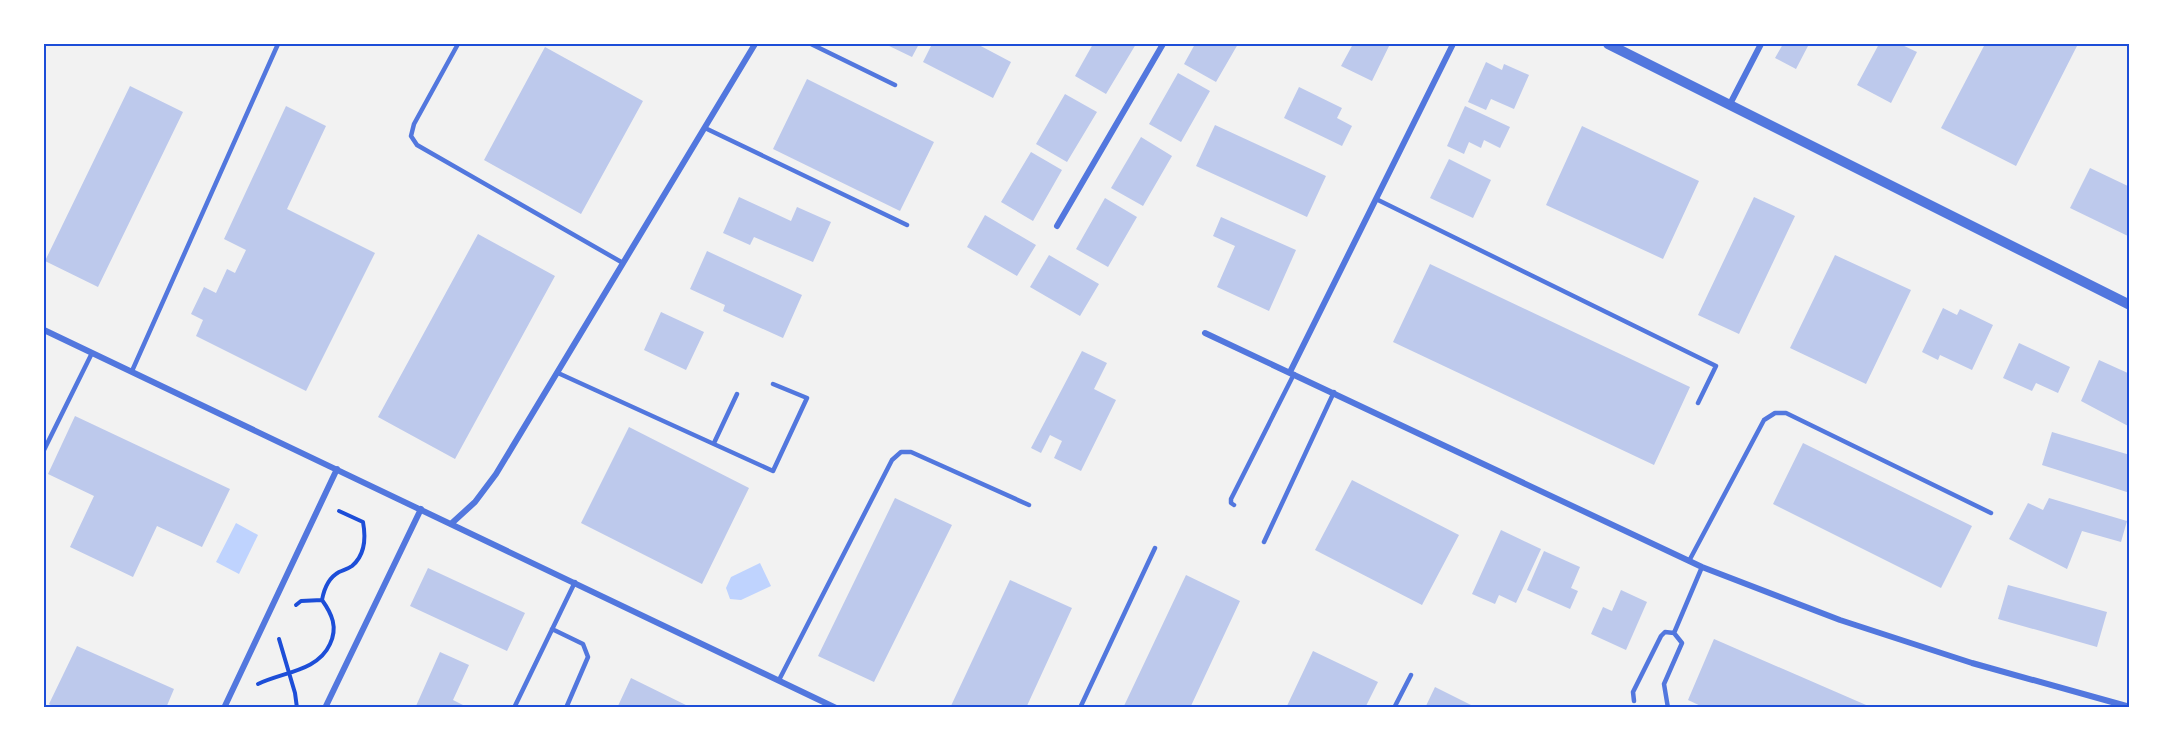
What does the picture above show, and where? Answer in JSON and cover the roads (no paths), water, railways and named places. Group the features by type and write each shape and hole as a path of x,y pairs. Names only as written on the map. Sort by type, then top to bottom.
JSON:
{"street":[{"path":"452,523 475,502 496,474 756,44"},
{"path":"1057,226 1163,44"},
{"path":"1292,373 1453,44"},
{"path":"1608,44 2130,306"},
{"path":"1730,104 1761,44"},
{"path":"44,330 836,708"},
{"path":"1205,333 1702,567 1840,621 1972,663 2130,707"},
{"path":"224,708 337,469"},
{"path":"325,708 421,509"}],"lane":[{"path":"132,371 278,44"},
{"path":"458,44 414,124 411,136 417,145 623,263"},
{"path":"812,44 895,85"},
{"path":"705,128 907,225"},
{"path":"1376,199 1716,366 1698,403"},
{"path":"44,450 92,352"},
{"path":"558,373 773,471 807,398 773,384"},
{"path":"1234,505 1231,499 1292,373"},
{"path":"1264,542 1334,392"},
{"path":"714,443 736,394"},
{"path":"1689,561 1764,420 1775,413 1786,413 1991,513"},
{"path":"779,680 892,460 901,452 911,452 1029,505"},
{"path":"1080,708 1155,548"},
{"path":"1674,633 1702,567"},
{"path":"514,708 575,582"},
{"path":"552,629 583,644 588,657 566,708"},
{"path":"1634,701 1633,692 1661,636 1665,632 1674,633 1682,643 1664,684 1668,708"},
{"path":"1394,708 1410,675"}],"water":[{"path":"236,523 258,535 239,574 216,562"},
{"path":"760,563 771,586 741,600 730,599 726,588 731,577"}]}
